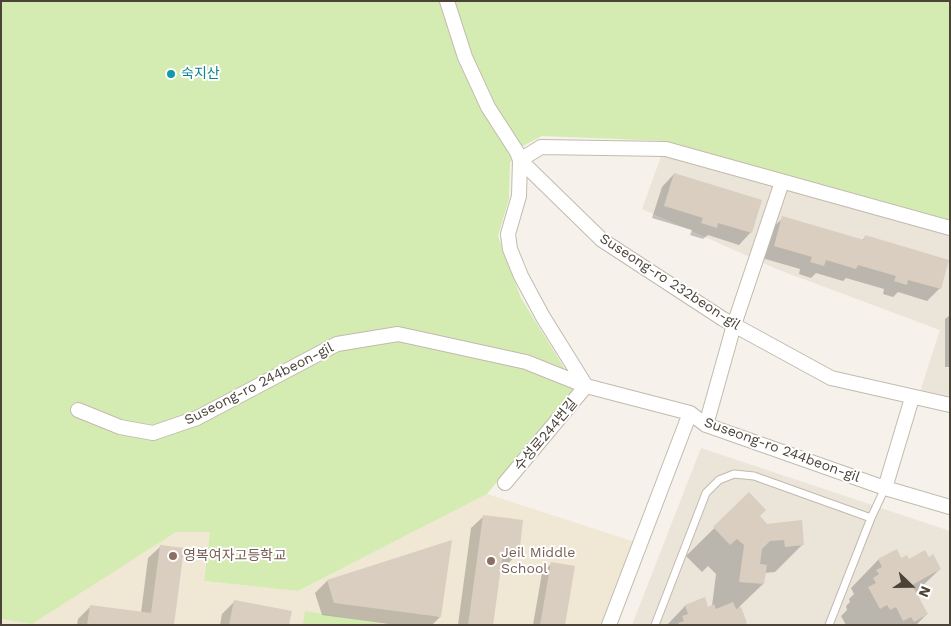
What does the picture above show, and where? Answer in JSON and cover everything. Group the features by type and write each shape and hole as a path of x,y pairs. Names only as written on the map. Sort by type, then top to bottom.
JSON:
{"street":[{"path":"447,1 465,57 488,107 517,152 520,160 519,196 508,234 510,250 521,276 543,316 586,386"},
{"path":"520,160 541,148 666,149 950,228"},
{"name":"Suseong-ro 232beon-gil","path":"520,160 602,240 734,325 830,378 912,398 950,405"},
{"path":"706,425 734,325 782,182"},
{"name":"Suseong-ro 244beon-gil","path":"78,410 120,427 152,433 197,418 337,344 398,334 526,362 586,386 690,413 706,425 885,488 950,507"},
{"name":"수성로244번길","path":"505,483 586,386"},
{"path":"885,488 912,398"},
{"path":"609,625 690,413"}],"lane":[{"path":"654,625 706,493 719,480 734,474 754,476 871,518"},
{"path":"829,625 871,518 885,488"}],"shaded area":[{"path":"663,151 950,232 950,401 919,395 940,330 779,270 642,209"},
{"path":"701,448 950,531 950,625 632,625"},
{"name":"Jeil Middle School","path":"487,494 635,542 601,625 1,625 1,619 32,624 175,532 210,532 204,581 298,591"}],"green space":[{"path":"1,1 950,1 950,221 666,141 542,136 523,146 510,163 509,199 498,236 521,298 576,387 487,494 298,591 204,581 210,532 176,532 32,624 1,619"},
{"path":"305,611 388,625 303,625"}],"building":[{"path":"674,173 762,200 752,233 718,223 717,228 701,223 703,218 664,206"},
{"path":"782,216 864,240 865,235 949,260 941,289 908,280 907,285 894,281 896,276 858,265 856,269 826,260 824,266 810,262 812,257 774,246"},
{"path":"749,492 766,510 760,516 767,524 802,520 804,545 785,547 784,540 770,541 762,549 760,564 767,565 764,584 739,582 744,545 737,539 730,545 713,527"},
{"path":"483,515 523,520 519,555 503,553 493,625 468,625"},
{"path":"452,540 441,617 334,603 327,580"},
{"path":"160,545 184,548 174,625 87,625 90,605 151,613"},
{"path":"897,549 901,558 907,555 909,559 925,550 929,557 933,554 941,569 912,585 928,614 914,622 911,617 903,621 896,607 890,610 887,605 880,609 868,587 876,583 873,578 879,574 876,570 882,567 878,559"},
{"path":"551,562 575,566 565,625 540,625"},
{"path":"705,597 708,607 714,604 716,609 733,602 736,609 741,607 747,623 742,625 679,625 678,623 684,621 682,616 688,614 685,605"},
{"path":"234,600 292,611 289,625 229,625"}],"place":[{"name":"숙지산","path":"171,74"},
{"name":"영복여자고등학교","path":"173,556"},
{"name":"Jeil Middle School","path":"491,561"}]}
